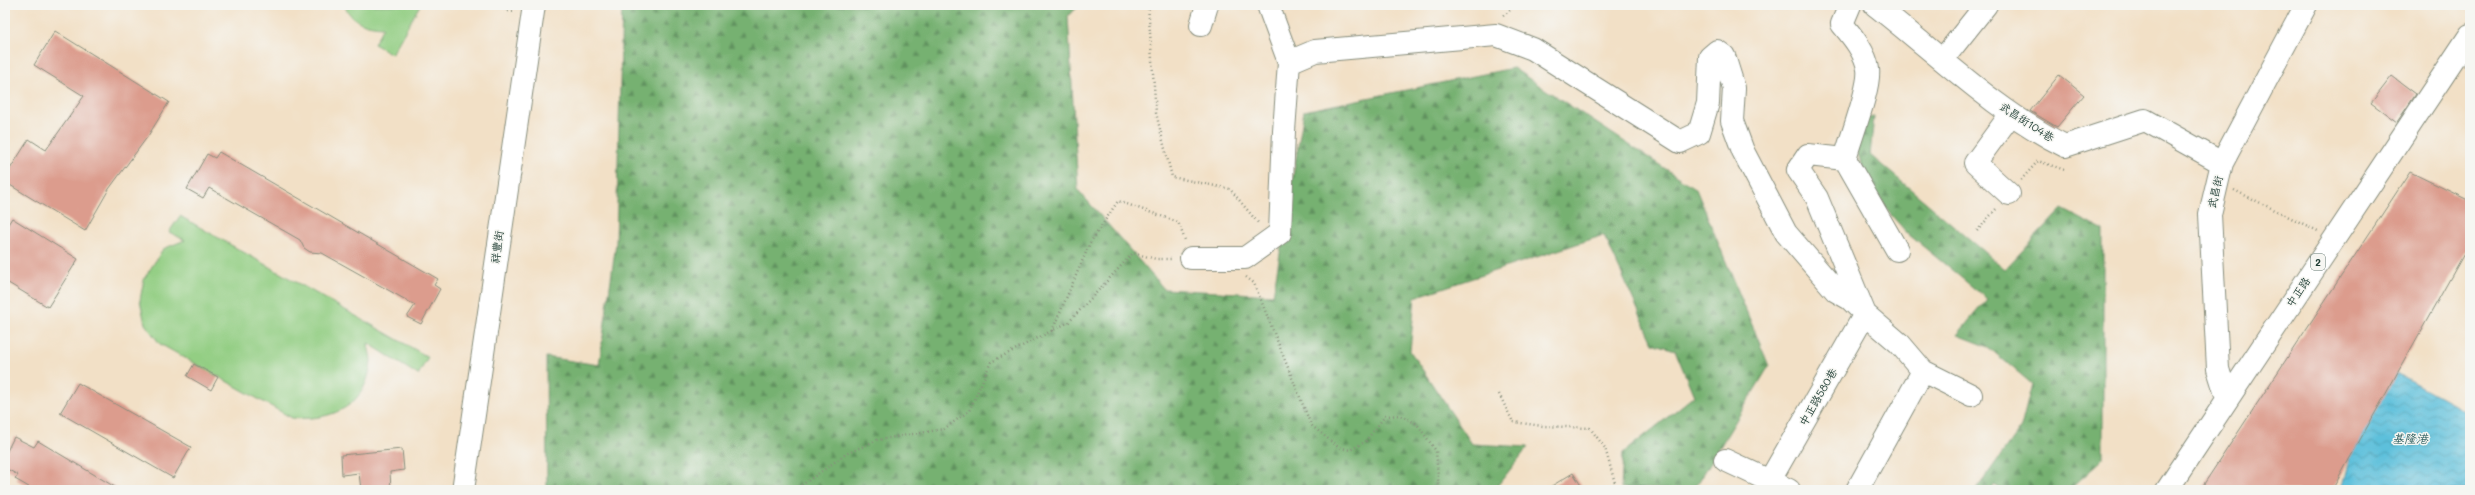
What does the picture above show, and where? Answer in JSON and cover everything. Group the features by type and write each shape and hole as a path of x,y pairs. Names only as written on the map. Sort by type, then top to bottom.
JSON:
{"main road":[{"name":"祥豐街","path":"463,490 534,5"},
{"path":"1191,258 1245,258 1280,233 1284,131 1289,62 1268,5"},
{"path":"1849,5 1842,24 1858,45 1868,69 1864,96 1845,159 1897,250"},
{"name":"武昌街104巷","path":"1875,5 2011,114 2043,135 2065,146 2146,120 2220,172"},
{"path":"1943,59 1986,5"},
{"name":"武昌街","path":"2227,398 2218,369 2210,222 2220,172 2306,5"},
{"path":"1289,62 1315,51 1496,35 1533,49 1680,142 1699,133 1708,103 1710,57 1717,51 1724,56 1734,88 1732,121 1743,151 1786,233 1836,291 1850,299 1900,344 1923,372 1971,395"},
{"name":"中正路","path":"2167,490 2470,35"},
{"path":"2009,194 1976,163 2011,114"},
{"path":"1845,159 1808,155 1798,170 1817,198 1865,314"},
{"name":"中正路580巷","path":"1725,460 1780,485 1865,314"},
{"path":"1857,490 1923,372"}],"path":[{"path":"1148,5 1156,113 1172,177 1230,189 1271,239"},
{"path":"2220,172 2334,239"},
{"path":"795,490 846,454 877,440 944,429 969,411 991,362 1052,331 1069,322 1133,254 1156,259 1191,258 1178,222 1118,201 1090,243 1052,331"},
{"path":"1219,258 1254,283 1311,425 1338,447 1350,450 1365,442 1385,416 1400,415 1417,424 1436,451 1438,490"},
{"path":"1499,394 1513,422 1543,426 1590,428 1605,448 1617,490"}],"green space":[{"path":"344,5 420,5 392,54 374,44 383,27 370,26 360,22 347,11"},
{"path":"622,5 1080,5 1068,16 1078,190 1164,289 1273,295 1304,111 1513,68 1696,189 1769,366 1695,488 1698,490 1621,488 1623,453 1694,396 1675,350 1653,343 1604,235 1415,297 1410,351 1472,444 1528,447 1494,490 547,490 546,357 599,365 616,243"},
{"path":"1874,117 1870,155 2005,269 2062,209 2103,230 2103,459 2069,490 2003,490 1994,485 1992,490 1976,490 2021,427 2032,384 1988,347 1957,335 1987,299 1908,234 1877,199 1857,152 1856,120"},
{"path":"180,216 428,357 418,375 368,343 371,361 368,376 363,389 355,400 345,408 321,417 292,418 160,344 145,324 140,300 144,279 163,249 185,240 169,232"}],"water":[{"name":"基隆港","path":"2397,373 2470,413 2470,490 2341,490 2359,422"}],"building":[{"path":"55,31 169,102 148,136 109,189 85,231 5,182 5,177 29,139 46,150 84,96 34,65"},
{"path":"2059,75 2084,95 2057,127 2030,111"},
{"path":"2392,76 2416,94 2397,122 2371,103"},
{"path":"219,152 438,279 434,285 440,289 421,324 407,317 415,305 322,253 310,252 304,248 300,240 209,188 203,198 187,189 207,154 215,158"},
{"path":"2410,172 2470,201 2470,243 2332,490 2200,490"},
{"path":"12,218 78,259 48,307 5,281 5,229"},
{"path":"194,364 218,377 211,390 187,376"},
{"path":"78,383 191,447 173,478 60,413"},
{"path":"14,437 34,447 38,441 120,490 34,490 15,479 18,475 5,468 5,455"},
{"path":"402,449 404,470 390,472 391,490 361,490 359,473 342,475 341,455"},
{"path":"1573,473 1584,490 1545,490"}]}
